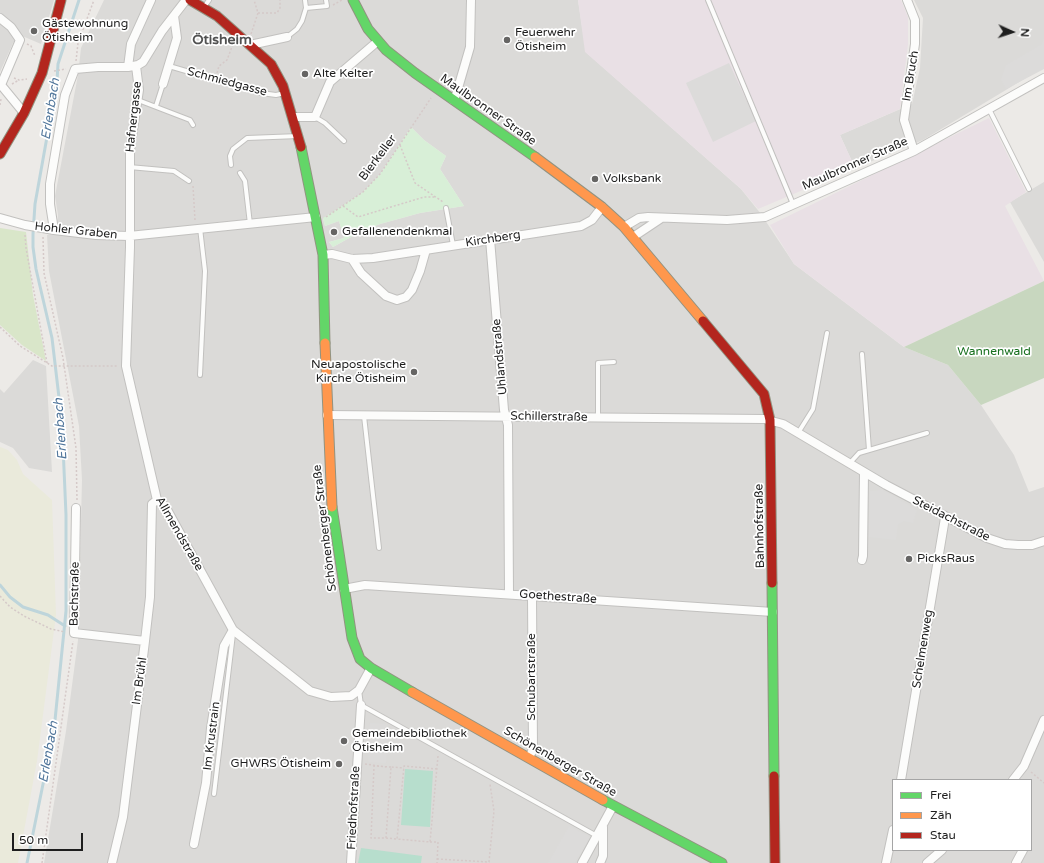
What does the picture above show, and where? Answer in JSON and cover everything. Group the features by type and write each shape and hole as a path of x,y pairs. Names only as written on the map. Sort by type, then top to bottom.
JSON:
{"street":[{"path":"0,154 24,113 42,73 61,0"},
{"name":"Hafnergasse","path":"129,236 129,167 131,140 138,100 139,81 132,67 131,44 151,0"},
{"path":"54,230 50,204 50,184 65,96 75,69 132,67 144,62 162,31 186,0"},
{"name":"Schönenberger Straße","path":"190,0 207,3 271,64 279,77 294,117 299,136 323,255 327,415 333,517 352,638 360,659 371,668 613,806 722,863"},
{"name":"Maulbronner Straße","path":"353,0 368,29 378,41 415,73 602,207 634,237"},
{"path":"453,100 470,47 471,0"},
{"name":"Im Bruch","path":"907,0 915,20 916,44 904,120 914,151"},
{"path":"163,84 177,38 174,16"},
{"path":"0,18 11,27 20,40 0,85 24,113"},
{"path":"249,44 287,37"},
{"path":"294,117 315,117 330,82 378,41"},
{"name":"Maulbronner Straße","path":"624,227 639,218 727,220 765,217 914,151 1044,78"},
{"name":"Kirchberg","path":"323,255 332,254 352,259 373,258 581,226 592,220 602,207"},
{"name":"Hohler Graben","path":"0,218 24,225 54,230 96,235 129,236 198,228 316,219"},
{"path":"634,237 660,219"},
{"name":"Allmendstraße","path":"129,236 130,247 126,366 158,500 165,506 233,630 310,691 331,697 351,696 359,690"},
{"name":"Bahnhofstraße","path":"634,237 764,394 770,420 775,863"},
{"name":"Uhlandstraße","path":"490,239 508,425 510,594"},
{"path":"352,259 361,273 393,300 397,300 406,296 412,290 420,271 426,250"},
{"name":"Schillerstraße","path":"327,415 364,414 770,420"},
{"name":"Steidachstraße","path":"770,420 783,424 864,473 945,518 987,538 1005,544 1032,545 1044,541"},
{"path":"862,560 864,473"},
{"name":"Im Brühl","path":"112,863 123,817 150,597 152,504 158,500"},
{"name":"Bachstraße","path":"76,508 74,633 145,641"},
{"name":"Schelmenweg","path":"901,779 945,518"},
{"name":"Goethestraße","path":"344,589 365,585 773,612"},
{"name":"Schubartstraße","path":"529,758 533,749 532,596"},
{"name":"Im Krustrain","path":"194,844 206,783 211,728 224,646 233,630"},
{"path":"359,690 371,668"},
{"name":"Friedhofstraße","path":"351,863 361,705"},
{"path":"1014,779 1024,766 1044,720"},
{"path":"582,863 603,827 613,806"},
{"path":"600,863 603,856 603,827"},
{"path":"886,863 892,835"},
{"path":"927,863 941,851"},
{"path":"1016,863 1022,851"}],"lane":[{"path":"287,37 297,29 302,21 306,8 305,0"},
{"path":"306,8 327,6 326,0"},
{"path":"708,0 793,205"},
{"name":"Schmiedgasse","path":"168,66 261,93 285,93"},
{"path":"156,106 163,84"},
{"path":"138,100 190,120 193,125"},
{"path":"989,109 1029,189"},
{"path":"315,117 325,123 344,141"},
{"path":"232,165 230,156 233,149 247,138 299,136"},
{"name":"Hafnergasse","path":"129,167 174,171 189,181"},
{"path":"240,173 245,182 250,224"},
{"path":"446,208 453,245"},
{"path":"198,228 205,271 200,375"},
{"path":"798,433 813,409 827,333"},
{"path":"862,354 869,450"},
{"path":"598,418 598,364 614,362"},
{"path":"364,414 379,548"},
{"path":"850,464 859,453 927,433"},
{"path":"214,794 233,630"},
{"path":"359,690 361,705 597,836"}],"path":[{"path":"75,69 78,43 94,0"},
{"path":"249,44 258,13 254,0"},
{"path":"258,13 277,13 280,8 280,0"},
{"path":"327,6 342,0"},
{"path":"216,79 219,66 226,60 237,32"},
{"path":"20,40 31,46 36,61"},
{"path":"53,71 64,70"},
{"name":"Bierkeller","path":"316,219 343,206 363,192 380,174 437,89"},
{"path":"400,145 415,183 443,201 446,208"},
{"path":"189,181 193,184 198,228"},
{"path":"343,206 358,217 424,198 436,197"},
{"path":"24,225 26,248 47,363"},
{"path":"42,228 44,273 65,367 76,448 76,508"},
{"path":"0,326 20,346 52,366 126,366"},
{"path":"0,596 10,607 24,616 61,632"},
{"path":"42,863 65,709 74,633"},
{"path":"430,842 439,748"},
{"path":"357,764 386,767"},
{"path":"437,769 404,766 404,768 374,766 370,838 438,842 437,863"},
{"path":"1024,766 1044,783"},
{"path":"386,838 391,767"},
{"path":"397,839 404,768"},
{"path":"437,859 489,862 494,811 488,776"}],"shaded area":[{"path":"0,0 54,0 41,44 20,35 13,43 0,72"},
{"path":"104,0 578,0 586,52 741,189 761,214 794,264 904,347 948,365 981,405 1014,455 1029,492 1044,487 1044,863 44,863 66,731 78,640 82,480 79,426 49,271 47,235 57,233 58,215 55,196 78,75 81,48","holes":["411,127 424,140 446,156 440,169 464,206 420,213 380,224 360,232 333,247 329,242 344,238 339,221 325,226 323,219 363,192 380,174"]},
{"path":"578,0 901,0 908,17 908,44 900,109 840,135 855,168 758,209 741,189 585,52"},
{"path":"914,0 1044,0 1044,67 923,140 855,168 840,135 912,104 920,68 923,18"},
{"path":"1044,38 1044,69 1006,89 1001,80 1006,65 1042,44"},
{"path":"729,63 756,121 713,142 686,83"},
{"path":"989,118 1026,192 1005,206 1044,281 904,347 794,264 770,225"},
{"path":"1044,182 1044,262 1010,202"},
{"path":"33,360 46,366 52,472 29,468 13,448 0,442 0,389 4,393"},
{"path":"0,447 8,450 17,460 23,474 52,500 56,615 37,761 18,863 0,863"},
{"path":"883,490 917,510 913,523 904,521 898,524 896,540 869,537 870,491"},
{"path":"370,723 388,724 386,763 368,762"},
{"path":"569,826 590,837 575,863 548,863"}],"green space":[{"path":"411,127 424,140 446,156 440,169 464,206 420,213 380,224 360,232 333,247 329,242 344,238 339,221 325,226 323,218 363,192 380,174"},
{"path":"0,228 26,232 33,295 46,361 22,345 0,325"},
{"name":"Wannenwald","path":"1044,281 1044,378 981,405 948,365 904,347"},
{"path":"405,769 433,771 430,827 401,825"},
{"path":"361,848 422,856 421,863 358,863"}],"waterway":[{"name":"Erlenbach","path":"27,863 54,730 66,611 66,515 62,423 52,338 36,269 33,234 35,204 57,81 58,64 79,0"},
{"path":"0,585 10,597 23,607 48,615 65,626"}],"traffic: fast":[{"path":"353,0 368,29 386,50 415,73 535,157"},
{"path":"301,147 323,255 325,343"},
{"path":"332,507 352,638 360,659 371,668 412,692"},
{"path":"772,583 774,776"},
{"path":"603,800 722,863"}],"traffic: slow":[{"path":"535,157 602,207 624,227 703,321"},
{"path":"325,343 332,507"},
{"path":"412,692 603,800"}],"traffic: jam":[{"path":"0,154 24,113 42,73 61,0"},
{"path":"190,0 217,16 271,64 283,86 301,147"},
{"path":"703,321 764,394 770,420 772,583"},
{"path":"774,776 775,863"}],"place":[{"name":"Gästewohnung Ötisheim","path":"34,31"},
{"name":"Feuerwehr Ötisheim","path":"507,40"},
{"name":"Alte Kelter","path":"305,74"},
{"name":"Volksbank","path":"595,179"},
{"name":"Gefallenendenkmal","path":"334,232"},
{"name":"Neuapostolische Kirche Ötisheim","path":"414,372"},
{"name":"PicksRaus","path":"909,559"},
{"name":"Gemeindebibliothek Ötisheim","path":"344,741"},
{"name":"GHWRS Ötisheim","path":"339,764"}],"district":[{"name":"Ötisheim","path":"222,40"}]}
